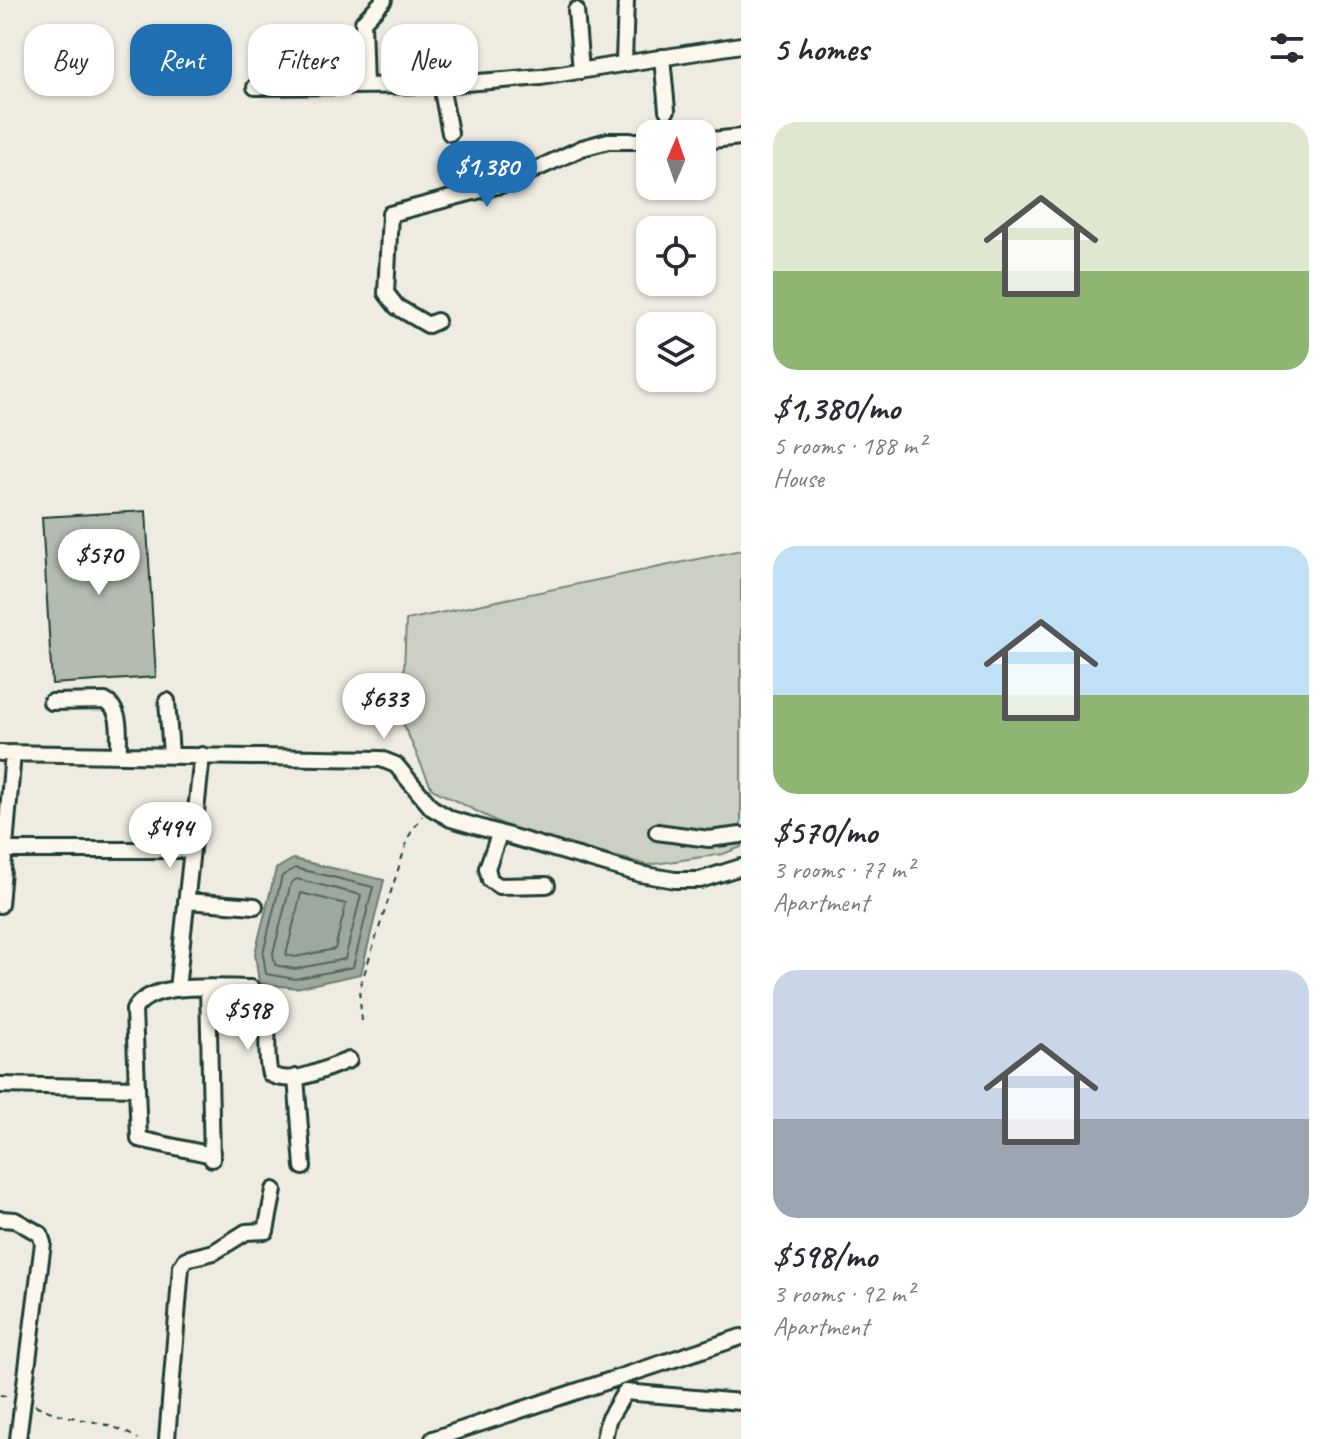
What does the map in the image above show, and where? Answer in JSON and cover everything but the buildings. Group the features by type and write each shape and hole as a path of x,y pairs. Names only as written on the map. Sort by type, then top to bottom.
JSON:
{"street":[{"path":"363,24 384,0"},
{"path":"624,62 626,0"},
{"path":"576,10 581,71"},
{"path":"478,81 581,71 741,45"},
{"path":"662,57 667,110"},
{"path":"365,86 381,86"},
{"path":"443,96 450,133"},
{"path":"716,140 741,137"},
{"path":"437,321 428,325 418,322 397,307 386,293 390,214 504,184 582,148 608,141 636,141"},
{"path":"51,702 105,701 113,704 117,712 119,754"},
{"path":"167,701 171,754"},
{"path":"0,905 6,753 381,759 406,773 432,808 451,819 499,835 675,880 700,880 741,867"},
{"path":"177,989 202,755"},
{"path":"657,832 709,839 741,835"},
{"path":"499,835 487,868 490,880 499,886 547,885"},
{"path":"4,850 192,850"},
{"path":"186,901 255,906"},
{"path":"208,988 212,1157 139,1139 134,1010 139,1000 149,994 177,989 208,988 251,988 261,996 266,1008 270,1074 280,1080 349,1060"},
{"path":"296,1077 303,1167"},
{"path":"0,1085 137,1088"},
{"path":"167,1439 181,1267 186,1259 214,1252 237,1236 266,1231 274,1190"},
{"path":"0,1219 15,1220 40,1234 43,1243 18,1439"},
{"path":"433,1439 741,1337"},
{"path":"585,1390 741,1402"},
{"path":"604,1439 608,1420 625,1392"}],"path":[{"path":"362,1021 358,1006 362,979 409,836 418,819 432,808"},
{"path":"0,1395 24,1399 52,1413 117,1425 138,1439"}],"shaded area":[{"path":"741,550 741,847 723,854 648,865 514,830 432,789 402,721 406,620"}],"water":[{"path":"293,859 384,880 361,974 296,988 259,983 255,953 276,869"}]}
